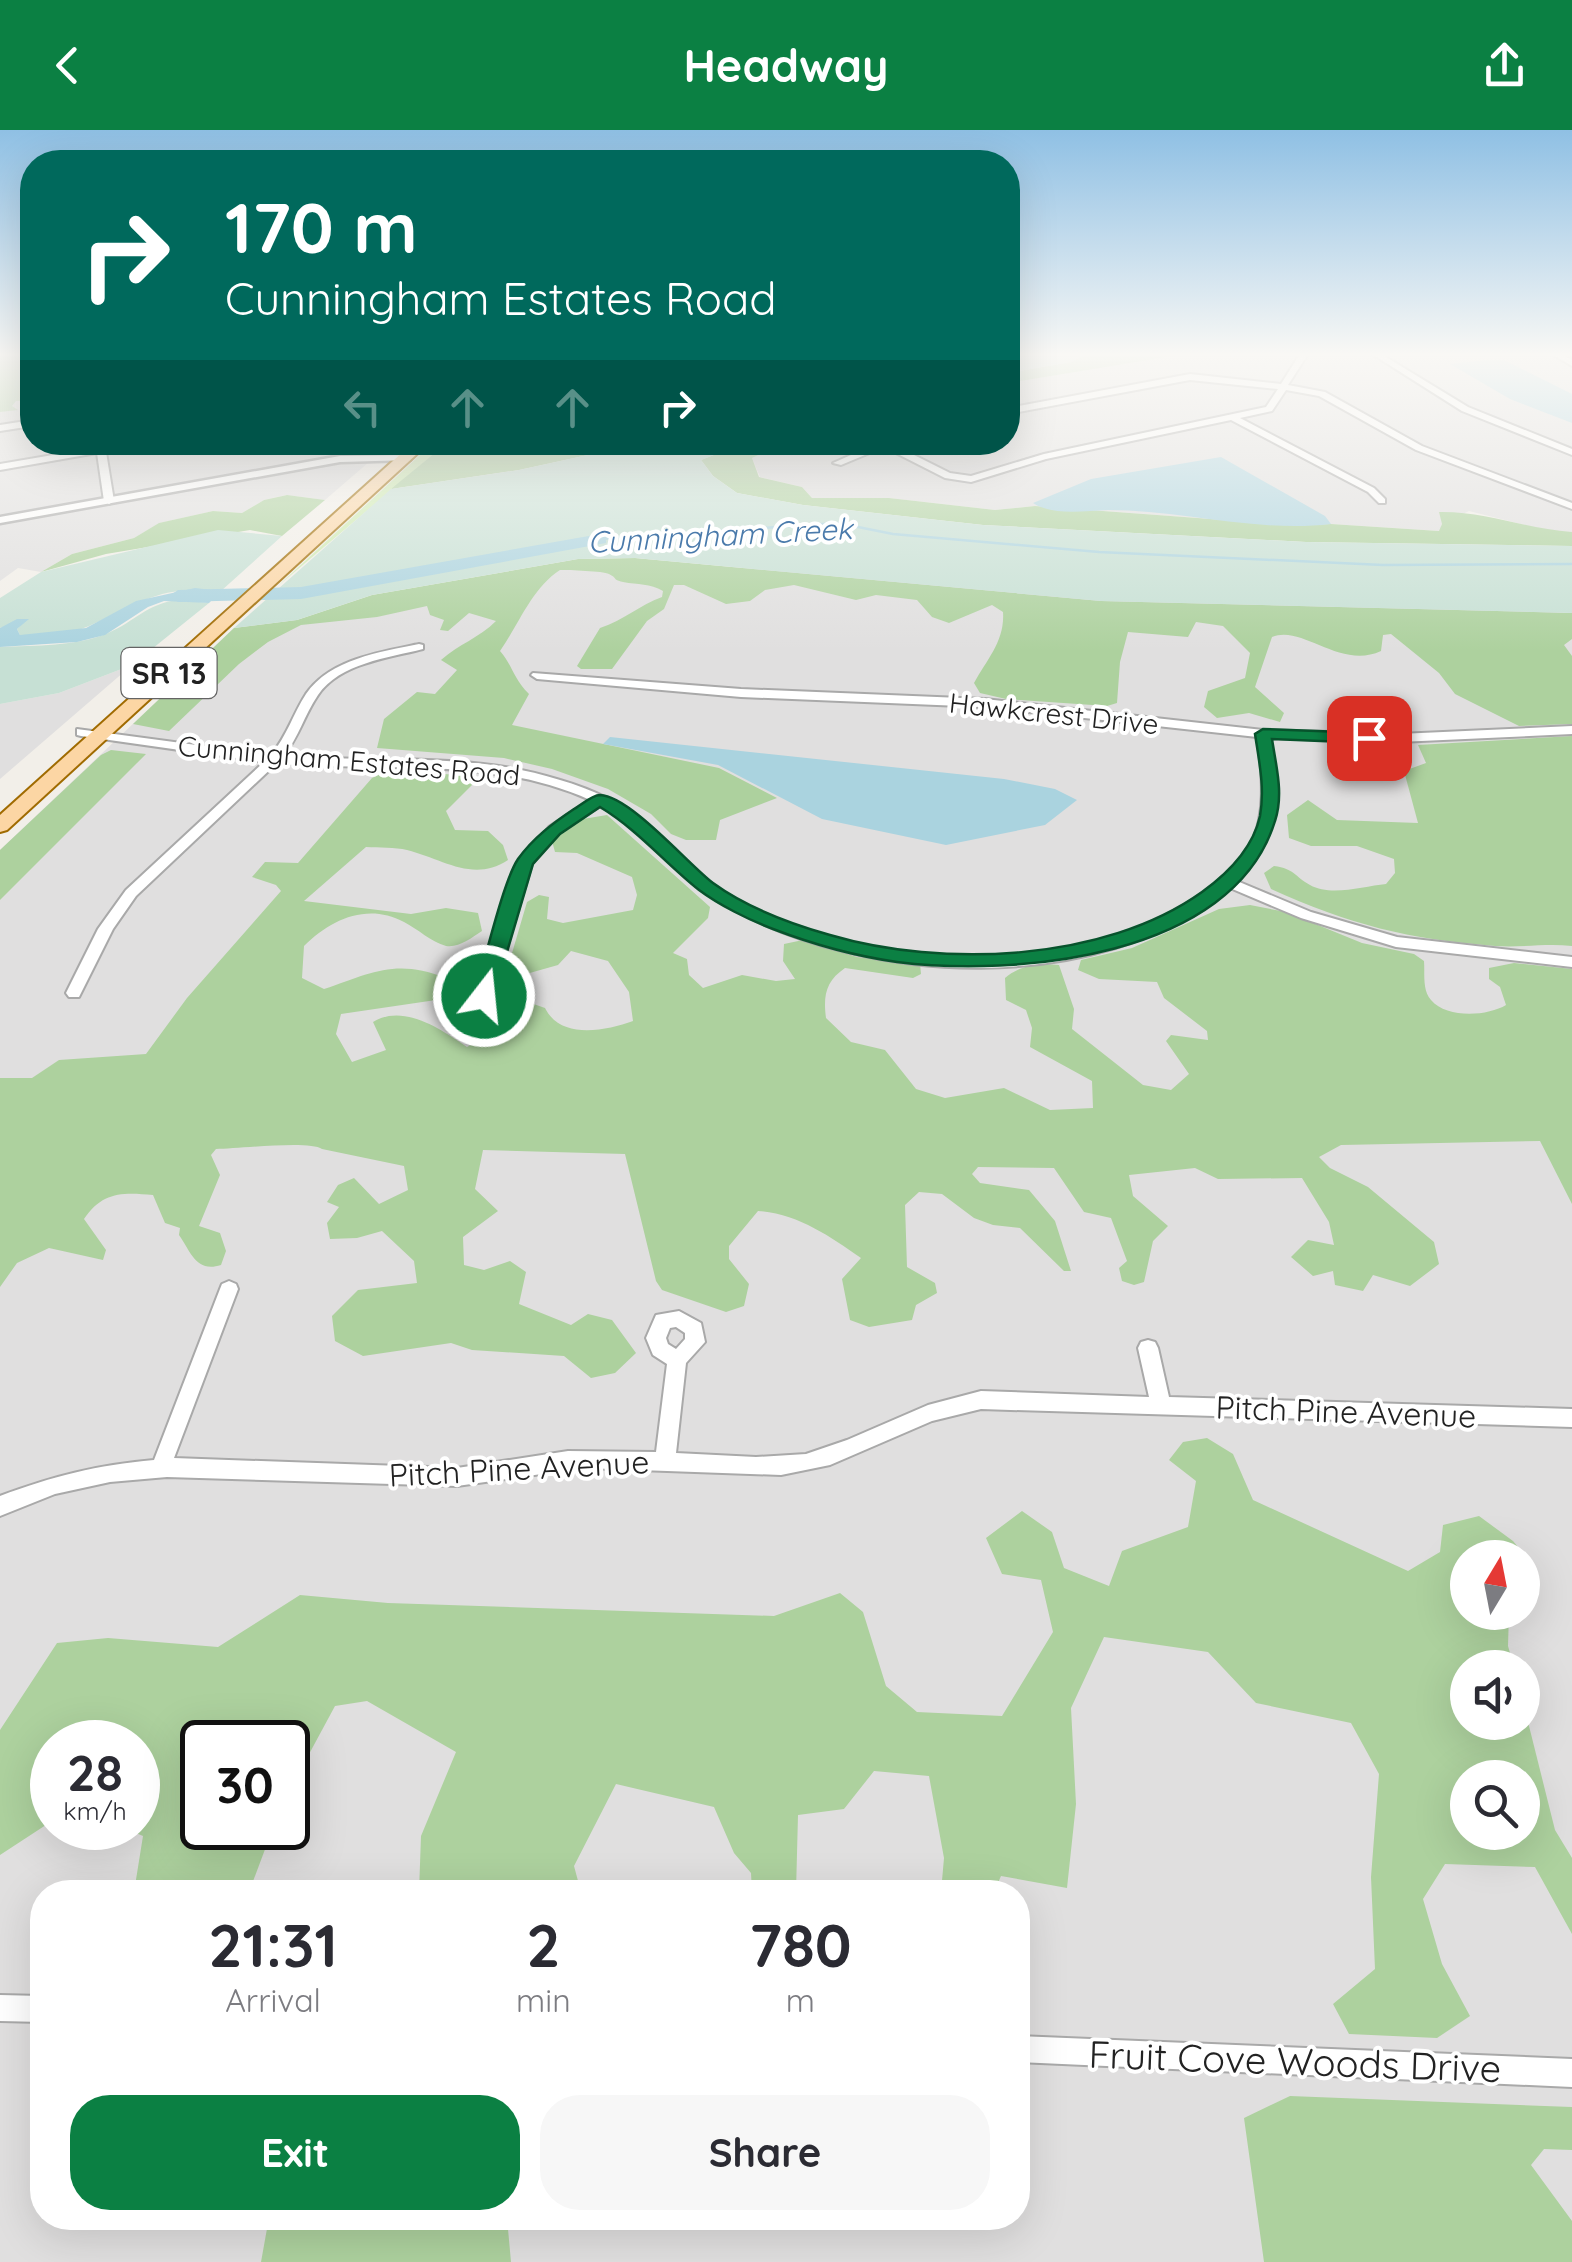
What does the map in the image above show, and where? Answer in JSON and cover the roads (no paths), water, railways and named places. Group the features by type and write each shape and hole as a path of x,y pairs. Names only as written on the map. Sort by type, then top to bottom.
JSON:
{"main road":[{"name":"SR 13","path":"0,804 91,733 398,456"},
{"name":"SR 13","path":"0,826 91,733"}],"street":[{"path":"909,455 948,476 971,479 1061,453"},
{"path":"1302,453 1371,490 1382,501"},
{"path":"1434,453 1572,506"},
{"path":"0,466 69,455"},
{"path":"101,455 109,501"},
{"path":"838,463 857,455"},
{"path":"0,520 324,464 398,456"},
{"path":"74,993 100,936 130,894 240,796 287,744 305,702 321,684 362,662 419,647"},
{"name":"Hawkcrest Drive","path":"537,674 750,694 985,703 1263,734 1399,738 1572,730"},
{"name":"Cunningham Estates Road","path":"91,733 272,760 477,766 540,778 600,800 648,832 696,879 750,912 828,942 898,956 975,961 1083,950 1161,925 1228,882 1256,848 1268,818 1271,785 1263,734"},
{"path":"484,996 524,863 554,830 600,800"},
{"path":"1228,882 1306,916 1370,936 1436,949 1572,962"},
{"path":"160,1467 228,1289"},
{"path":"1148,1348 1161,1406"},
{"path":"665,1461 676,1360"},
{"name":"Pitch Pine Avenue","path":"0,1506 81,1476 160,1467 456,1477 582,1458 808,1464 918,1414 959,1402 1572,1418"},
{"path":"0,2008 30,2009"},
{"name":"Fruit Cove Woods Drive","path":"1030,2050 1572,2073"}],"water":[{"path":"1221,457 1325,516 1331,524 1276,526 1136,511 1059,511 1033,503 1091,479"},
{"path":"195,588 221,591 209,603 164,601 148,607 105,635 77,642 0,647 0,628 17,619 29,619 17,629 20,635 86,628 136,601"},
{"path":"610,737 1004,779 1055,789 1077,800 1045,825 946,845 822,819 718,765 603,744"}],"waterway":[{"name":"Cunningham Creek","path":"600,539 838,523 893,534 1099,552 1383,565 1572,564"},
{"name":"Cunningham Creek","path":"178,596 301,593 600,539"}]}
